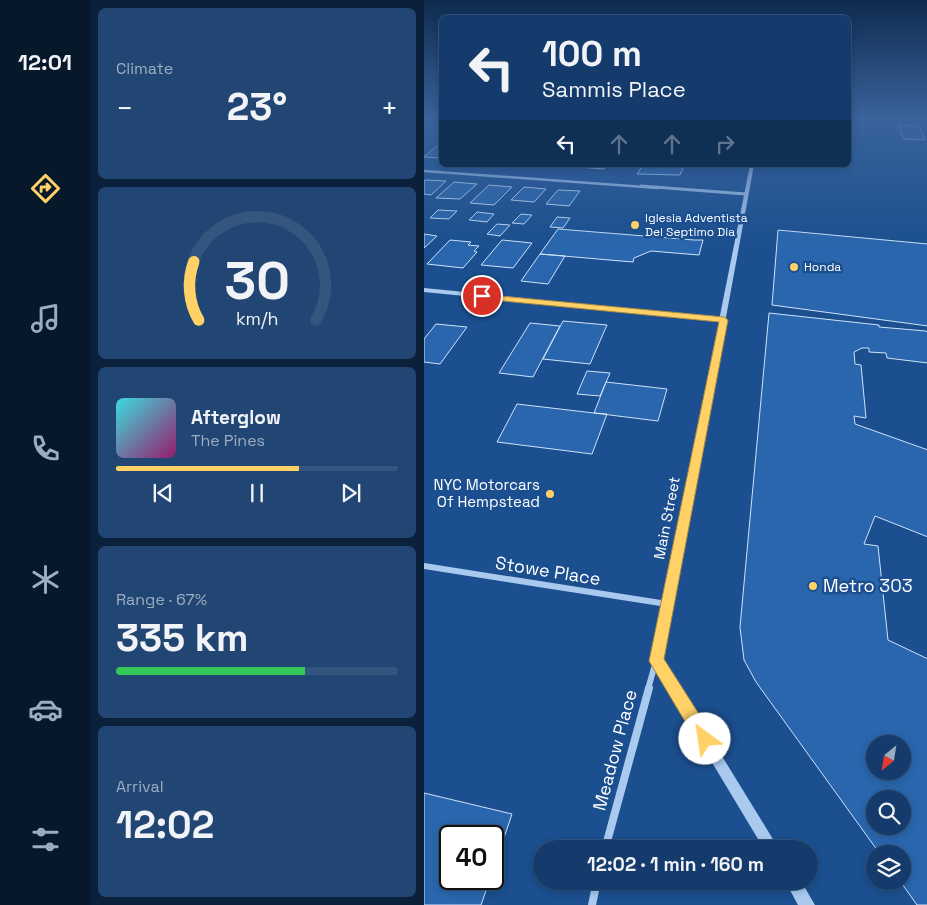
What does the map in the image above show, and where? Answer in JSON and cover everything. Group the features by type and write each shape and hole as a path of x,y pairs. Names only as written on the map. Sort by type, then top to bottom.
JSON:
{"street":[{"name":"Main Street","path":"656,661 724,320 752,167"},
{"path":"424,171 746,194"},
{"path":"424,290 724,320"},
{"name":"Stowe Place","path":"424,566 668,604"},
{"path":"656,661 766,840"},
{"name":"Meadow Place","path":"607,840 656,661"},
{"path":"592,905 595,890"},
{"path":"798,890 807,905"}],"building":[{"path":"578,167 606,167 604,169"},
{"path":"642,167 684,167 680,175 637,174"},
{"path":"424,181 446,181 431,195 424,194"},
{"path":"454,182 477,184 460,199 436,198"},
{"path":"489,185 512,187 494,205 470,203"},
{"path":"524,187 546,189 534,202 511,200"},
{"path":"558,190 580,191 569,206 546,204"},
{"path":"438,210 457,211 449,219 430,218"},
{"path":"477,212 494,214 487,222 469,220"},
{"path":"521,214 532,215 524,224 512,223"},
{"path":"557,217 570,218 563,228 550,227"},
{"path":"497,224 510,225 500,236 487,234"},
{"path":"558,229 703,240 699,255 651,251 634,258 633,262 540,254"},
{"path":"778,230 928,244 928,326 772,305"},
{"path":"424,234 437,236 424,248"},
{"path":"450,240 471,242 468,245 479,246 474,251 477,252 463,268 427,264"},
{"path":"502,240 532,243 513,268 481,265"},
{"path":"540,254 565,256 548,284 521,281"},
{"name":"Metro 303","path":"769,313 926,331 928,333 928,363 887,358 886,353 869,352 869,348 862,348 854,352 855,364 861,365 866,418 854,416 855,424 928,450 928,537 875,516 864,544 878,546 888,640 928,659 928,905 917,905 906,890 911,890 911,845 874,845 866,835 911,835 911,790 866,790 866,835 756,682 744,660 740,627"},
{"path":"563,321 607,325 590,364 543,359"},
{"path":"530,323 560,326 533,377 499,373"},
{"path":"436,324 467,327 440,364 424,362 424,339"},
{"path":"587,371 610,373 600,396 577,394"},
{"path":"606,382 667,389 658,421 594,413"},
{"path":"517,404 607,414 592,454 497,442"},
{"path":"424,793 512,814 504,838 504,825 439,825 439,890 486,890 481,905 424,905"}],"place":[{"name":"Iglesia Adventista Del Septimo Dia","path":"635,225"},
{"name":"Honda","path":"794,267"},
{"name":"NYC Motorcars Of Hempstead","path":"550,494"},
{"name":"Metro 303","path":"813,586"}],"route":[{"path":"482,296 724,320 656,661 705,739"}]}
